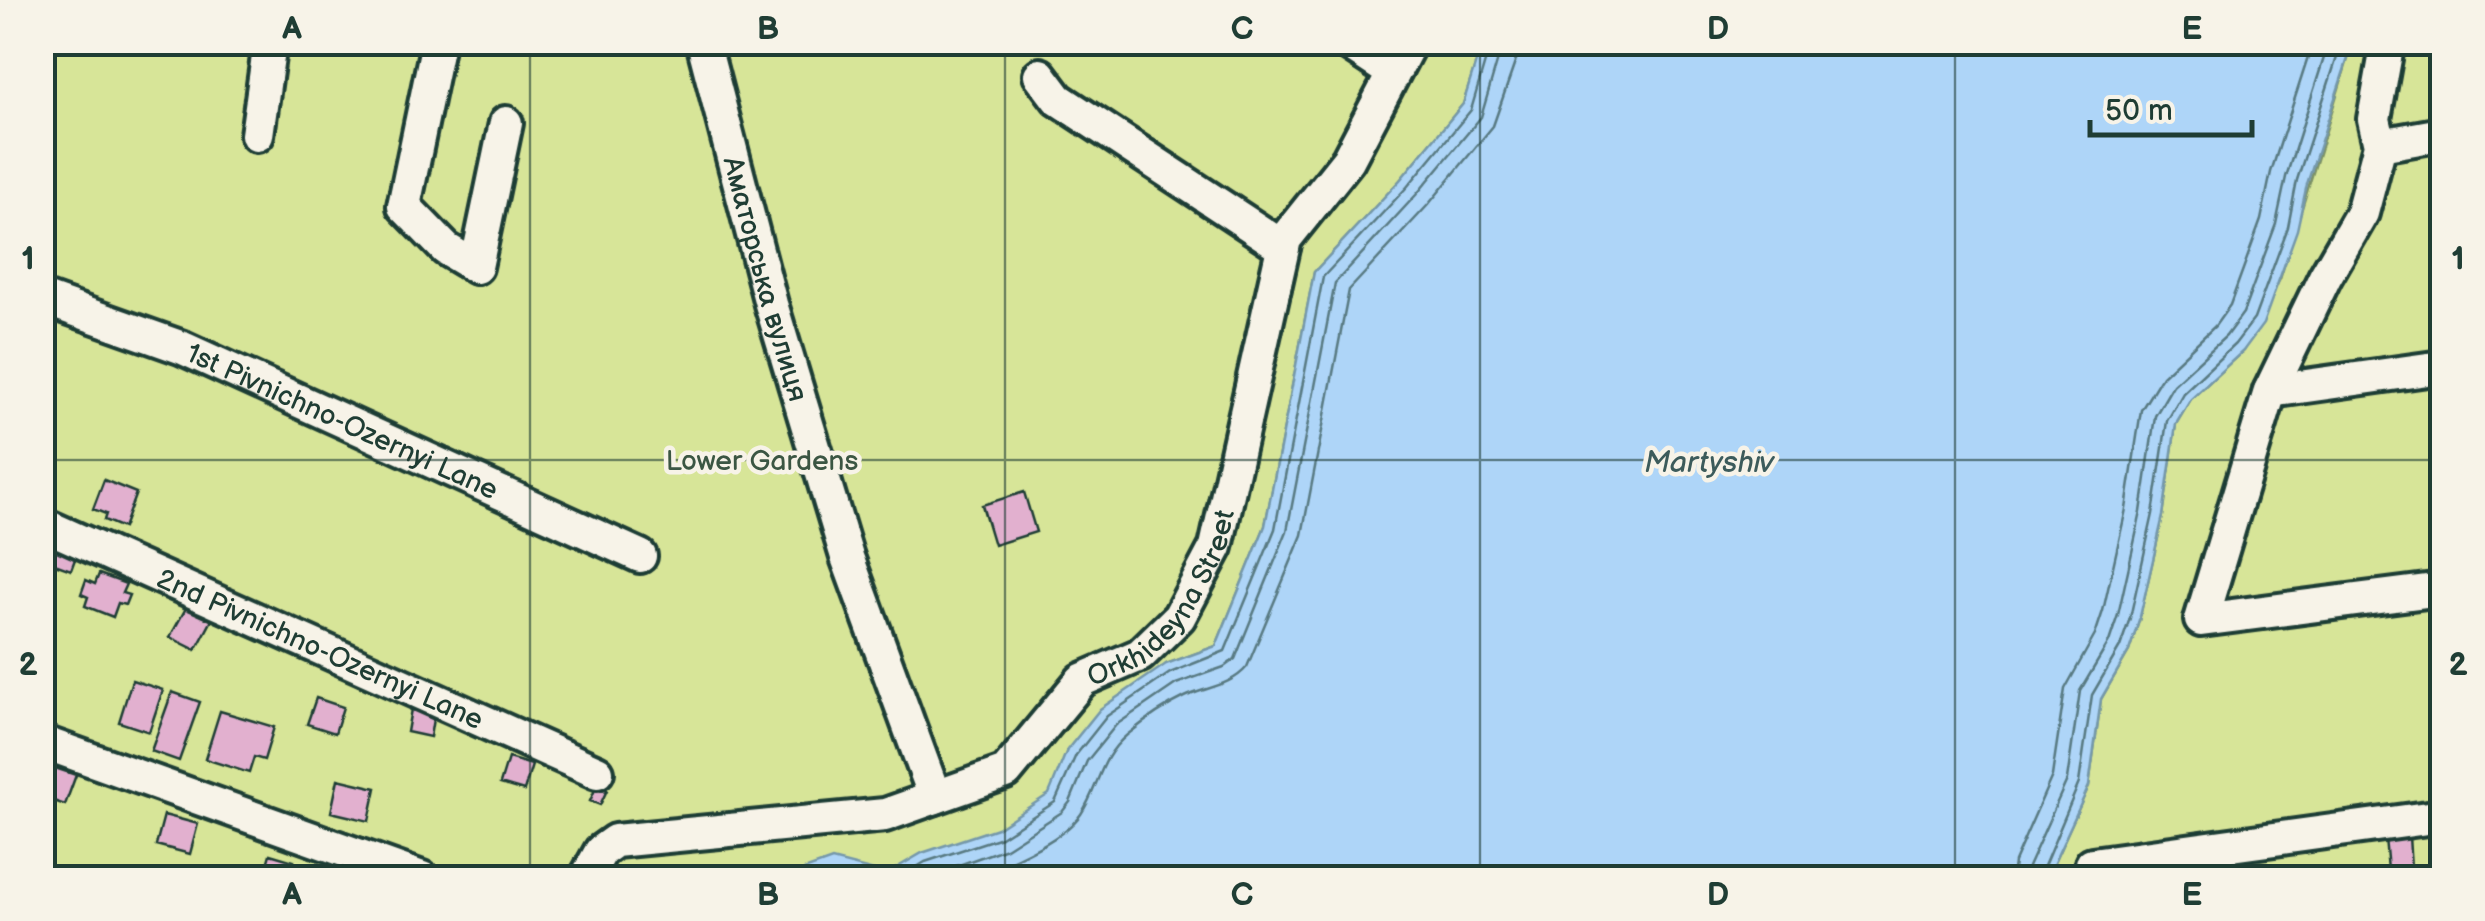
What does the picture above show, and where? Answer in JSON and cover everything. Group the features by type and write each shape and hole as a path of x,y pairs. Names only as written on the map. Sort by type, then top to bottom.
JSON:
{"street":[{"path":"257,135 270,42"},
{"path":"438,42 404,206 446,249 476,267 506,122"},
{"name":"Аматорська вулиця","path":"703,42 771,304 847,557 935,797"},
{"path":"1346,42 1393,73"},
{"name":"Orkhideyna Street","path":"586,878 601,851 615,841 884,815 1006,772 1082,680 1140,655 1180,617 1216,548 1285,239 1348,160 1410,42"},
{"path":"2388,42 2374,119 2380,145 2362,213 2325,277 2270,391 2202,620 2442,588"},
{"path":"1040,76 1058,100 1284,247"},
{"path":"2380,145 2442,134"},
{"name":"1st Pivnichno-Ozernyi Lane","path":"42,298 183,348 640,556"},
{"path":"2270,391 2442,367"},
{"name":"2nd Pivnichno-Ozernyi Lane","path":"42,524 596,772"},
{"path":"42,742 422,878"},
{"path":"2092,864 2442,816"}],"green space":[{"name":"Lower Gardens","path":"42,43 1482,43 1463,104 1400,180 1314,272 1265,526 1216,646 1166,664 1074,878 43,878"},
{"path":"2353,43 2442,43 2442,878 2047,878 2089,786 2101,699 2129,651 2139,621 2163,516 2176,424 2191,399 2243,351 2280,279"}],"water":[{"name":"Martyshiv","path":"1482,43 2353,43 2307,184 2297,230 2263,324 2243,351 2191,399 2176,424 2163,516 2139,621 2129,651 2101,699 2089,786 2047,878 801,878 804,870 832,860 886,874 922,853 997,828 1049,794 1067,750 1100,709 1166,664 1216,646 1265,526 1314,272 1400,180 1463,104"}],"building":[{"path":"104,480 136,493 123,528 104,520 106,514 93,509"},
{"path":"1024,492 1036,532 994,545 982,505"},
{"path":"57,543 78,551 71,570 49,562"},
{"path":"99,574 126,584 122,593 129,595 125,605 118,603 113,617 85,606 88,597 81,594 86,580 95,584"},
{"path":"186,608 212,620 196,650 170,637"},
{"path":"132,680 163,690 149,732 119,722"},
{"path":"172,692 200,702 179,761 151,751"},
{"path":"316,698 343,707 335,733 307,724"},
{"path":"411,709 434,713 430,737 407,732"},
{"path":"220,711 274,727 264,760 254,757 249,773 205,759"},
{"path":"508,758 532,765 524,791 500,784"},
{"path":"43,764 76,775 65,805 42,797"},
{"path":"338,779 376,788 369,821 331,812"},
{"path":"597,785 607,790 600,805 590,801"},
{"path":"164,815 198,824 190,854 156,845"},
{"path":"2409,836 2411,868 2388,870 2385,838"},
{"path":"270,854 294,861 289,878 263,878"}]}
